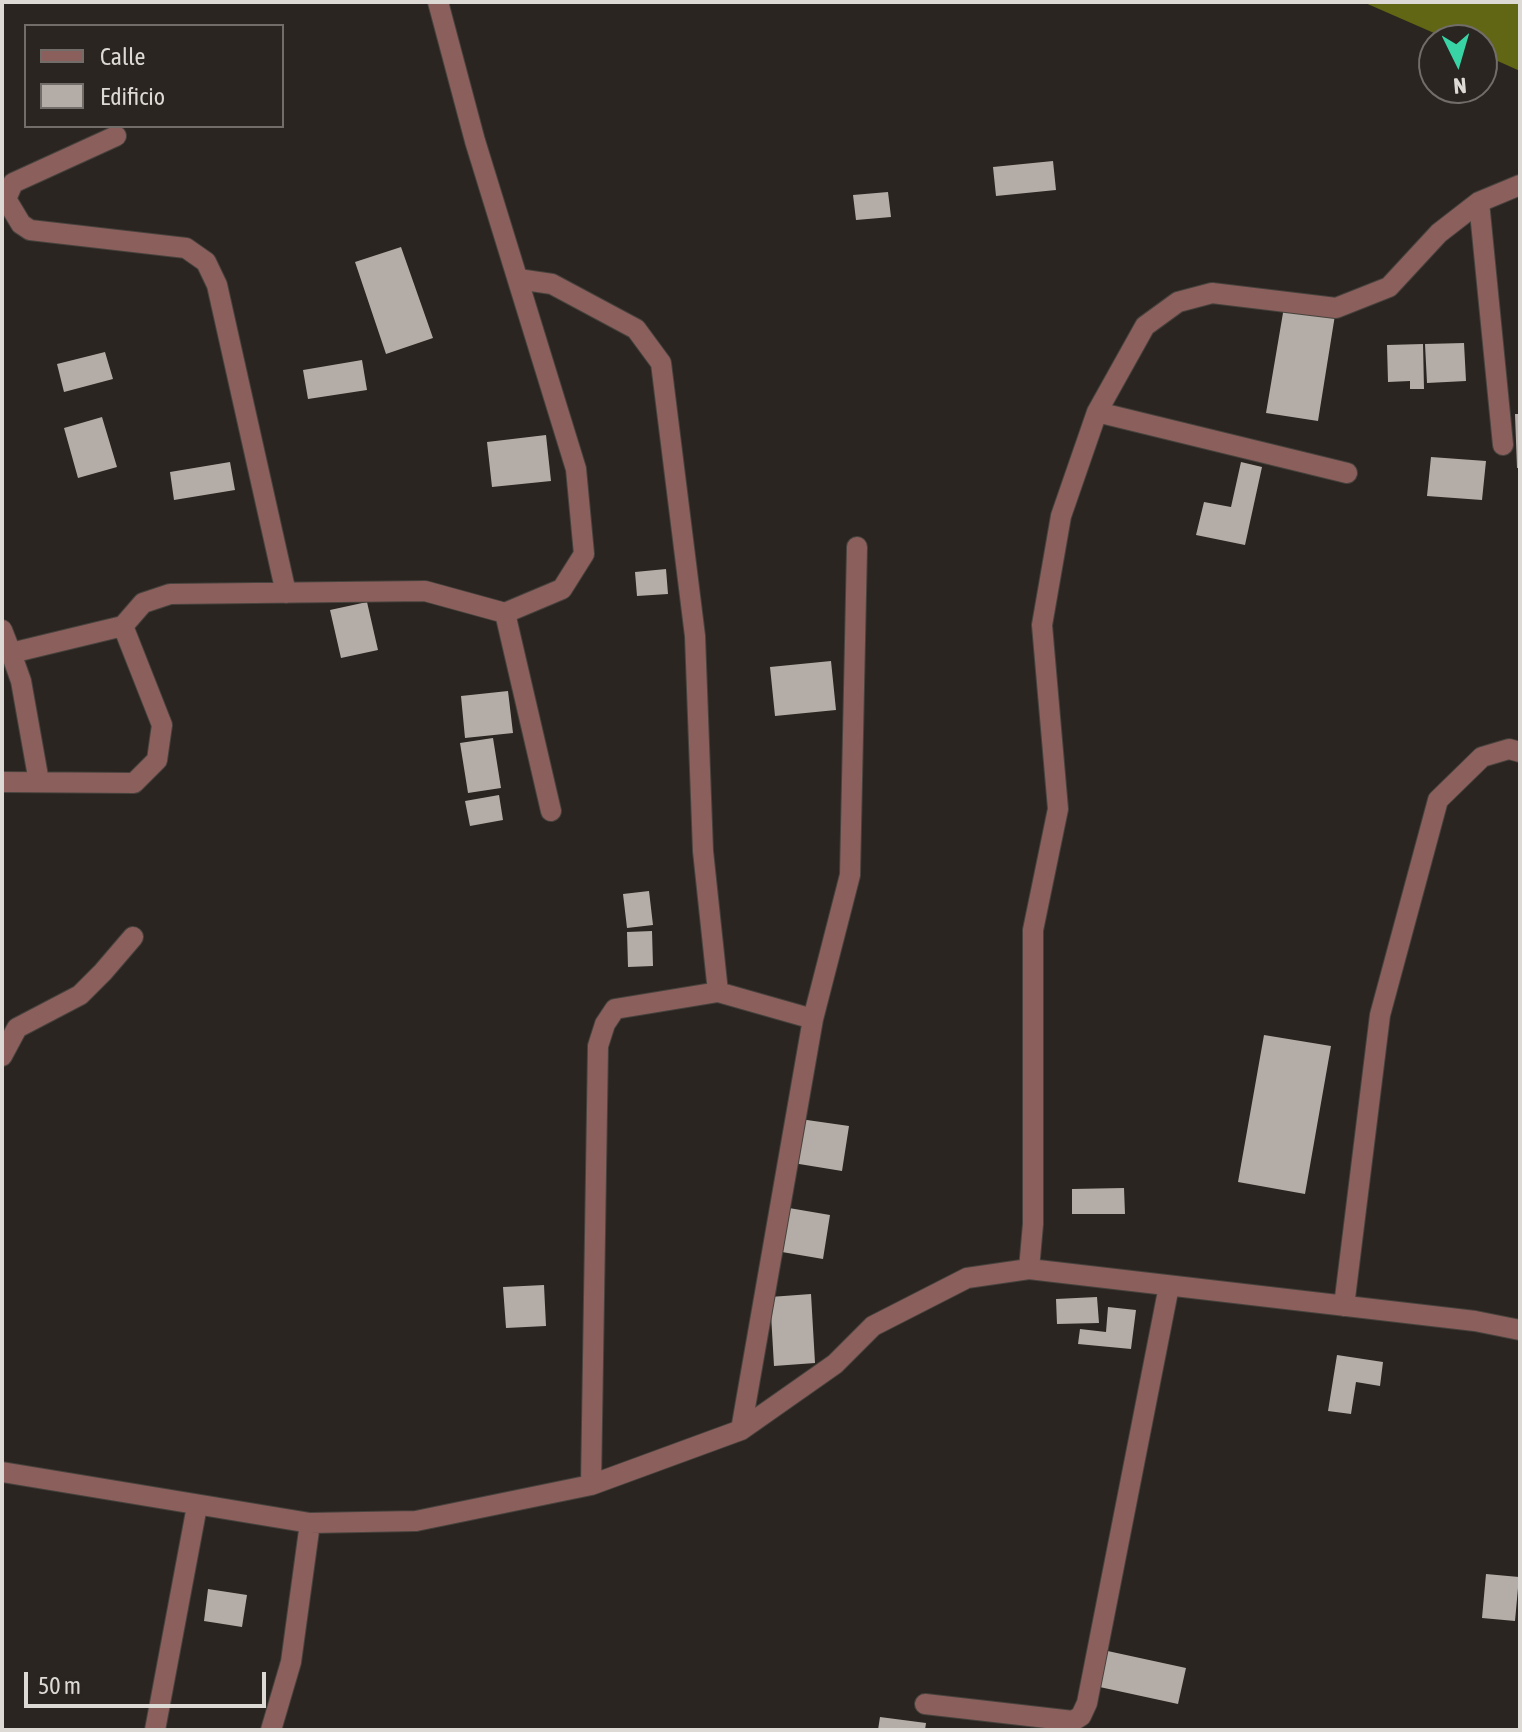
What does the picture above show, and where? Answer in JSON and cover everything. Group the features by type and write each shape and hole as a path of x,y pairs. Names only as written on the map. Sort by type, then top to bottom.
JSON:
{"street":[{"path":"11,653 123,626 143,603 170,594 425,591 505,613 562,589 584,554 576,469 475,141 438,2"},
{"path":"116,136 13,183 6,199 21,224 30,230 186,248 206,262 217,285 286,593"},
{"path":"1029,1269 1033,1224 1033,930 1058,809 1042,625 1061,516 1097,412 1145,326 1178,302 1212,293 1336,308 1389,287 1439,233 1479,202 1520,185"},
{"path":"1479,202 1503,445"},
{"path":"518,279 552,284 636,329 661,363 695,636 703,851 718,992"},
{"path":"1097,412 1347,473"},
{"path":"741,1430 813,1019 850,875 857,547"},
{"path":"505,613 551,811"},
{"path":"2,782 134,783 157,760 162,725 123,626"},
{"path":"2,630 21,681 39,782"},
{"path":"1344,1306 1380,1015 1438,800 1482,757 1509,749 1520,752"},
{"path":"2,1056 17,1028 80,995 133,937"},
{"path":"591,1485 598,1046 605,1024 615,1009 718,992 813,1019"},
{"path":"2,1472 310,1523 416,1521 591,1485 741,1430 835,1364 873,1326 967,1278 1029,1269 1475,1321 1520,1330"},
{"path":"925,1704 1073,1721 1081,1716 1090,1688 1169,1286"},
{"path":"155,1730 197,1506"},
{"path":"271,1730 291,1662 310,1523"}],"green space":[{"path":"1363,2 1520,2 1520,71 1498,61 1498,24 1418,26"}],"building":[{"path":"1053,161 1056,190 996,196 993,167"},
{"path":"888,192 891,217 856,220 853,195"},
{"path":"401,247 433,338 386,354 355,262"},
{"path":"1284,307 1335,315 1318,421 1266,413"},
{"path":"1464,343 1466,381 1427,383 1425,344"},
{"path":"1423,344 1424,389 1410,389 1410,381 1388,382 1387,345"},
{"path":"105,352 113,379 64,392 57,364"},
{"path":"362,360 367,390 308,399 303,370"},
{"path":"1515,414 1520,414 1520,468 1517,468"},
{"path":"102,417 117,467 78,478 64,428"},
{"path":"546,435 551,481 492,487 487,442"},
{"path":"1431,457 1486,461 1482,500 1427,496"},
{"path":"230,462 235,490 174,500 170,472"},
{"path":"1241,462 1262,467 1245,545 1196,535 1204,502 1231,507"},
{"path":"666,569 668,594 637,596 635,572"},
{"path":"367,602 378,650 341,658 330,610"},
{"path":"831,661 836,710 775,716 770,667"},
{"path":"508,691 513,733 465,738 461,696"},
{"path":"493,738 501,788 468,793 460,743"},
{"path":"499,795 503,820 470,826 465,801"},
{"path":"649,891 653,925 627,928 623,894"},
{"path":"652,931 653,966 628,967 627,932"},
{"path":"1264,1035 1331,1046 1305,1194 1238,1182"},
{"path":"800,1119 849,1126 842,1171 793,1163"},
{"path":"1124,1188 1125,1214 1072,1214 1072,1189"},
{"path":"789,1208 830,1215 823,1259 782,1252"},
{"path":"544,1285 546,1326 506,1328 503,1287"},
{"path":"811,1294 815,1363 774,1366 770,1297"},
{"path":"1097,1297 1099,1323 1057,1324 1056,1299"},
{"path":"1108,1307 1136,1310 1131,1349 1078,1344 1080,1329 1106,1332"},
{"path":"1337,1355 1383,1362 1380,1386 1356,1382 1351,1414 1328,1411"},
{"path":"1486,1574 1519,1577 1515,1621 1482,1618"},
{"path":"208,1589 247,1595 242,1627 204,1621"},
{"path":"1103,1650 1186,1668 1178,1704 1095,1686"},
{"path":"880,1717 926,1723 925,1730 878,1730"}]}
